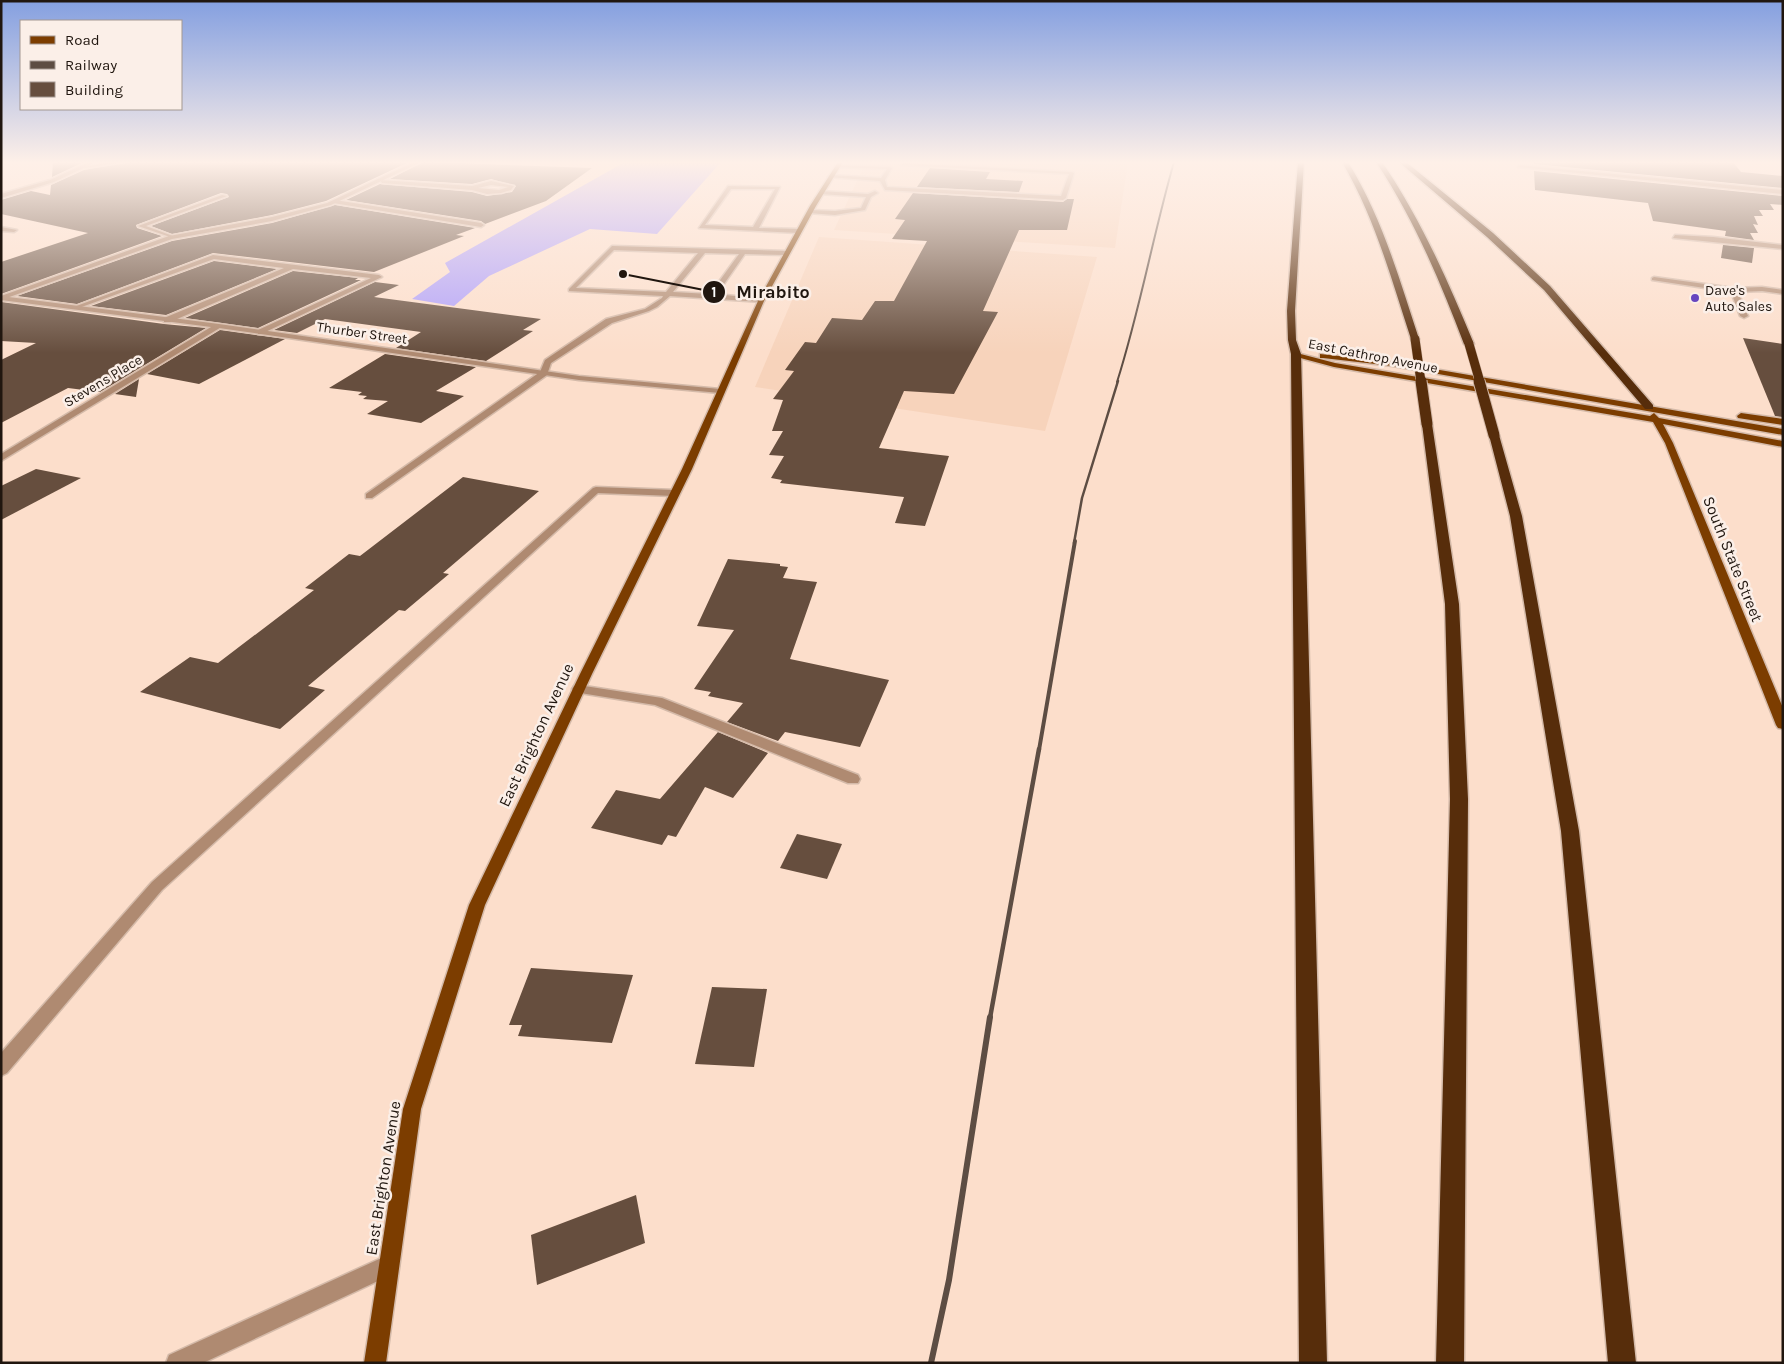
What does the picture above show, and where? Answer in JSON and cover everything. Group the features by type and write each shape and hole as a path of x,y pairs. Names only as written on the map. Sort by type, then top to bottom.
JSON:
{"highway":[{"path":"1297,226 1291,311 1292,340 1296,354 1313,1363"},
{"path":"1377,226 1415,338 1452,604 1459,799 1450,1363"},
{"path":"1418,226 1469,344 1516,516 1570,831 1622,1363"},
{"path":"1479,226 1547,288 1649,407"}],"main road":[{"name":"East Brighton Avenue","path":"375,1363 412,1109 477,905 578,689 674,493 761,301 802,226"},
{"name":"East Cathrop Avenue","path":"1296,354 1393,364 1649,407 1783,432"},
{"name":"East Cathrop Avenue","path":"1296,354 1334,365 1656,420 1783,444"},
{"name":"South State Street","path":"1649,407 1669,443 1783,725"},
{"path":"1649,407 1699,410 1783,422"}],"street":[{"path":"142,226 171,237"},
{"path":"1,298 139,246 171,237 235,226"},
{"path":"702,226 701,227 799,231"},
{"path":"1,229 14,230"},
{"path":"1675,237 1713,238 1783,247"},
{"path":"761,301 712,296 571,290 612,248 787,253"},
{"path":"369,496 544,373 548,362 609,322 647,310 668,294 702,251"},
{"path":"712,296 743,252"},
{"path":"74,308 213,256 379,277 261,332"},
{"path":"692,264 704,265"},
{"path":"167,320 293,266"},
{"path":"725,266 734,266"},
{"path":"687,271 697,272"},
{"path":"720,273 729,273"},
{"path":"1654,279 1734,290 1762,289 1783,292"},
{"path":"680,280 690,281"},
{"path":"712,282 722,282"},
{"path":"1734,290 1744,316"},
{"name":"Thurber Street","path":"1,298 219,326 544,373 720,391"},
{"name":"Stevens Place","path":"1,458 219,326"},
{"path":"1,1067 157,886 596,490 674,493"},
{"path":"578,689 657,701 853,779"},
{"path":"177,1363 388,1266"}],"shaded area":[{"path":"512,226 664,226 657,234 590,229 489,276 454,306 412,299 450,272 445,263"},
{"path":"836,226 1118,226 1115,248 834,230"},
{"path":"819,237 1097,257 1045,431 755,387"}],"building":[{"path":"54,226 136,226 137,228 162,236 1,294 1,262 88,233"},
{"path":"152,226 216,226 172,234"},
{"path":"257,226 461,226 475,228 456,235 464,236 374,272 213,253 77,304 17,296 172,241"},
{"path":"901,226 1068,226 1067,230 1019,230 983,311 998,312 954,394 904,391 879,448 949,456 925,526 895,523 904,497 780,483 782,480 771,478 784,456 769,455 783,431 772,431 783,400 773,399 794,371 785,370 805,342 816,343 832,318 862,320 875,301 894,301 927,241 892,239"},
{"path":"1687,226 1754,226 1758,233 1750,233 1754,240 1725,236 1726,231"},
{"path":"1723,245 1754,248 1752,263 1721,258"},
{"path":"214,261 277,269 166,315 91,306"},
{"path":"293,271 358,278 355,280 361,280 258,328 185,318"},
{"path":"375,282 399,285 374,297 541,319 523,330 533,331 486,361 396,348 421,332 325,319 297,333 274,330"},
{"path":"1,302 206,328 100,392 68,388 1,423 1,360 36,343 1,341"},
{"path":"220,330 285,339 199,384 147,374"},
{"path":"1743,338 1783,344 1783,417 1775,416"},
{"path":"385,354 476,367 436,391 464,396 421,423 367,414 388,401 363,399 367,396 358,395 362,392 329,388"},
{"path":"139,379 136,397 115,394"},
{"path":"36,469 81,478 1,520 1,486"},
{"path":"463,477 539,491 443,573 449,574 405,611 399,610 308,686 325,690 280,729 140,692 190,657 218,663 314,590 305,588 349,554 360,556"},
{"path":"728,559 780,564 780,566 788,567 783,578 817,582 790,659 889,680 860,747 785,732 778,741 727,722 743,703 708,696 711,692 694,689 734,630 697,626"},
{"path":"718,732 768,753 733,798 705,787 676,837 668,835 662,845 591,828 616,790 660,799"},
{"path":"797,834 842,844 827,879 780,868"},
{"path":"531,968 633,975 612,1043 518,1036 522,1025 509,1025"},
{"path":"712,987 767,989 754,1067 695,1064"},
{"path":"636,1195 645,1243 537,1285 531,1235"}],"railway":[{"path":"1117,382 1133,328 1157,226"},
{"path":"1074,543 1082,498 1118,381"},
{"path":"1039,750 1075,541"},
{"path":"990,1018 1039,749"},
{"path":"931,1363 949,1280 990,1017"}],"place":[{"name":"Mirabito","path":"623,274"},
{"name":"Dave's Auto Sales","path":"1695,298"}]}
